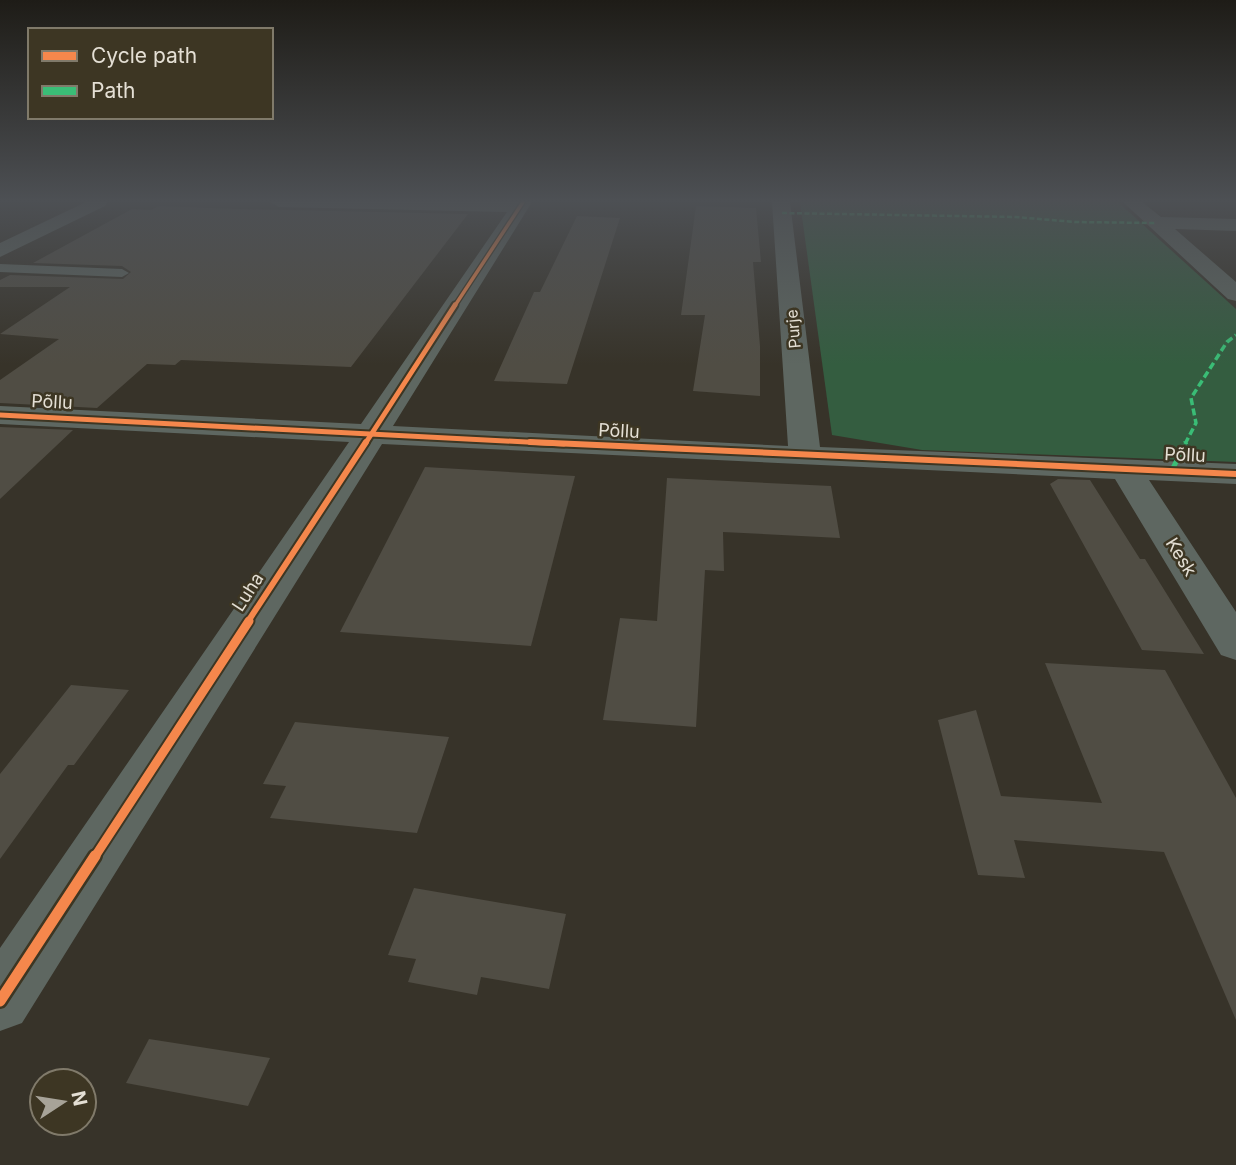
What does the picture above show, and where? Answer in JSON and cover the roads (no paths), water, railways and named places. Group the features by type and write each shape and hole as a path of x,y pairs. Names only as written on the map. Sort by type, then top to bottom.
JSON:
{"street":[{"name":"Luha","path":"0,1000 486,256"},
{"name":"Purje","path":"786,256 805,456"},
{"path":"1194,256 1236,294"},
{"name":"Põllu","path":"0,415 805,456 1236,474"},
{"name":"Kesk","path":"1125,468 1236,645"}],"lane":[{"path":"0,268 122,273"}]}
